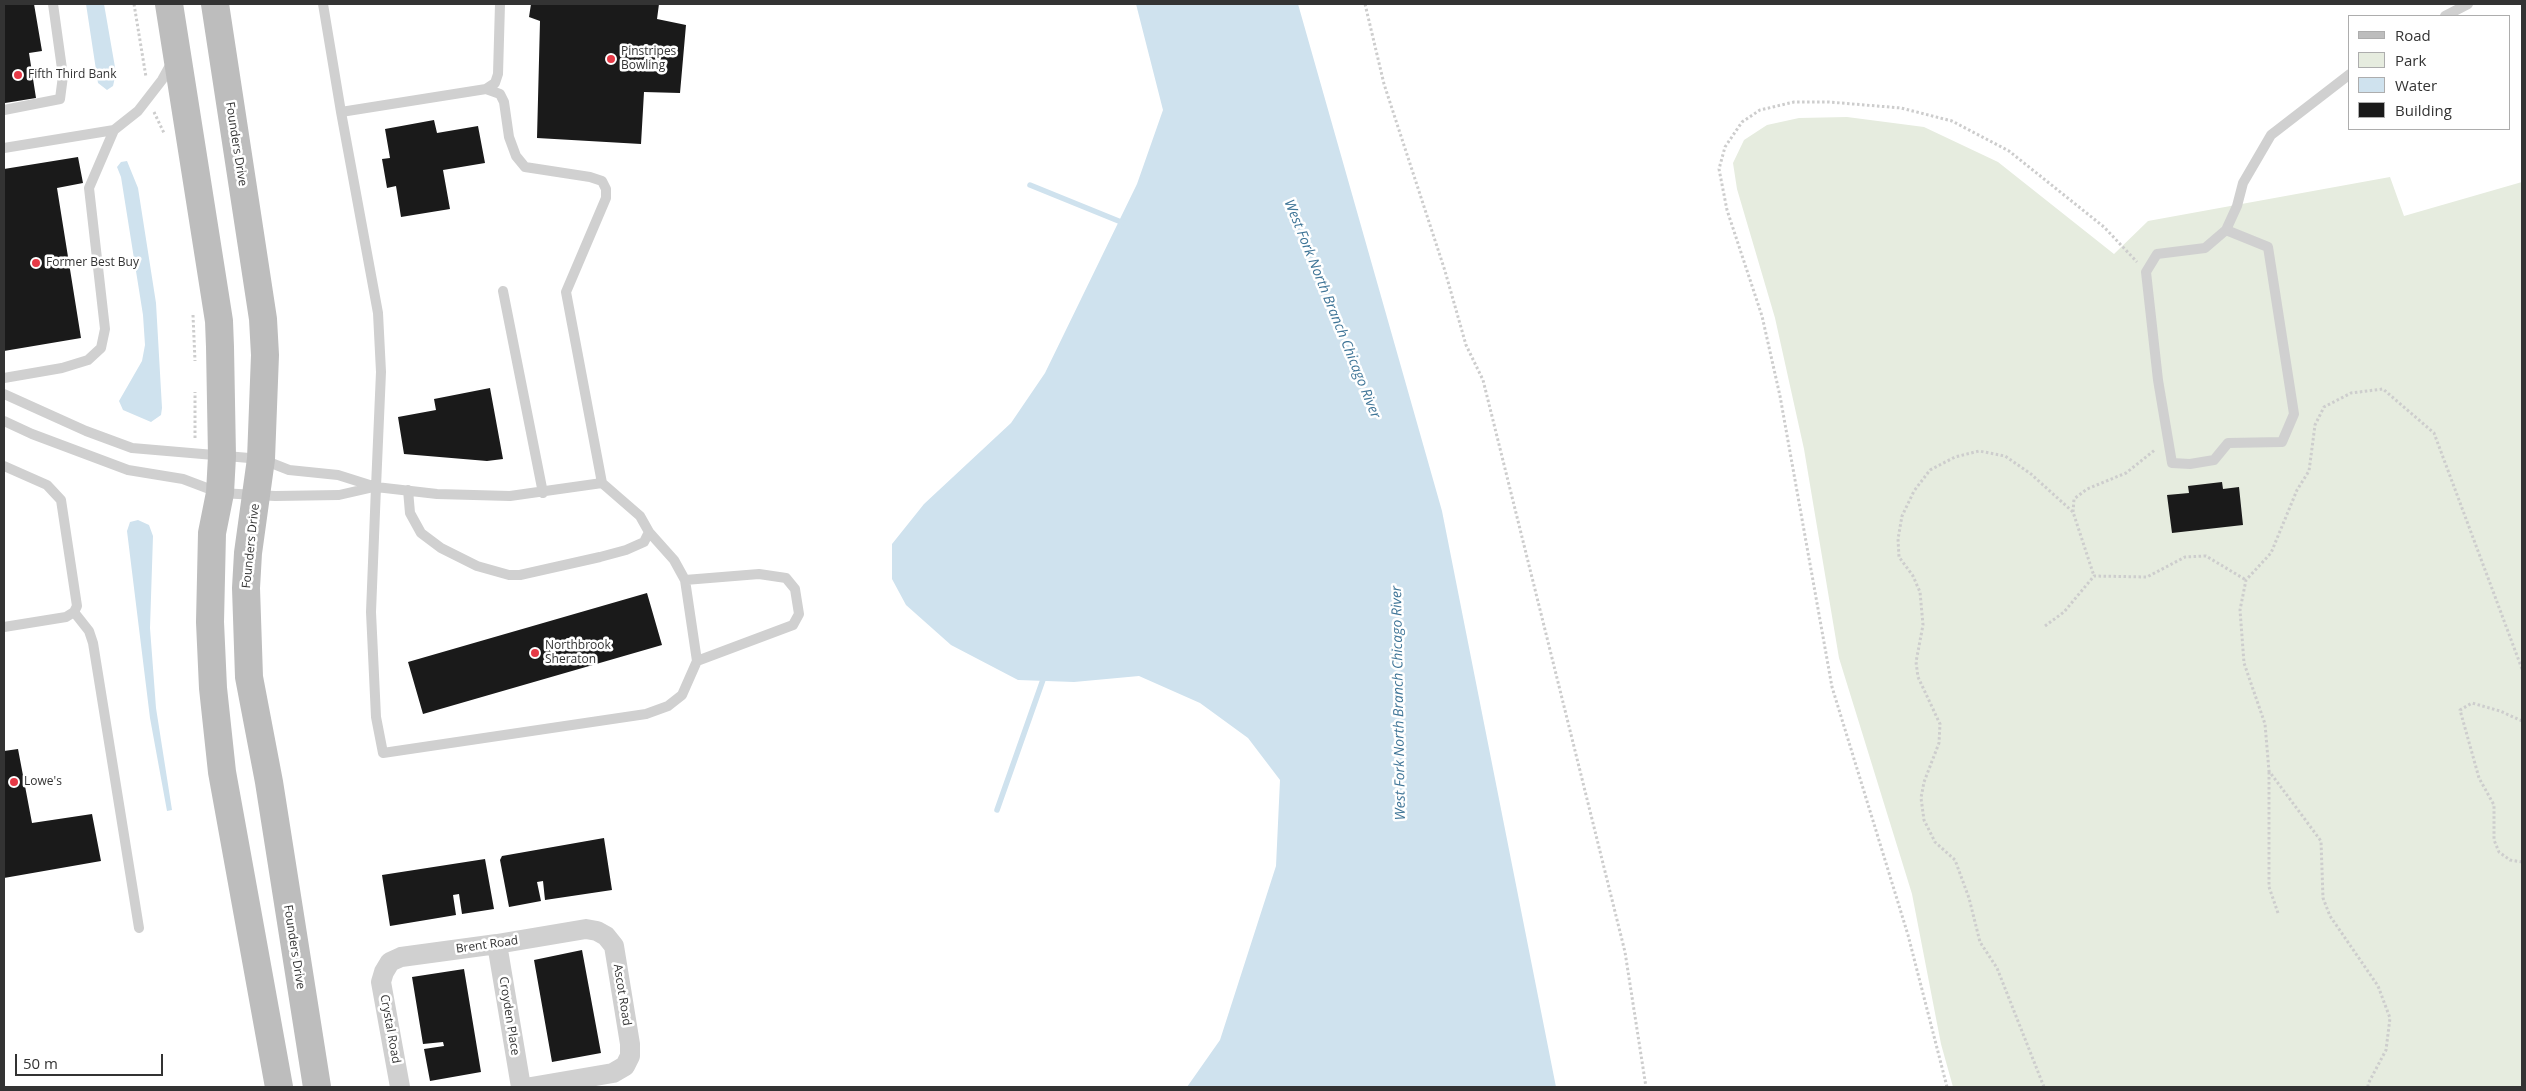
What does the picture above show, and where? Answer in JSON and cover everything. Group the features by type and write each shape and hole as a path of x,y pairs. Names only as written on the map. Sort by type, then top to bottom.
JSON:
{"main road":[{"path":"169,4 219,321 223,394 222,456 220,493 212,534 210,622 213,688 222,772 279,1087"},
{"name":"Founders Drive","path":"215,4 263,319 265,355 257,496 248,553 246,588 249,677 269,782 317,1087"}],"street":[{"name":"Brent Road","path":"384,972 390,962 401,957 497,944 586,929 597,931"},
{"name":"Ascot Road","path":"531,1087 613,1073 625,1066 630,1056 630,1044 614,946 606,936 597,931"},
{"name":"Croyden Place","path":"497,944 520,1087"},
{"name":"Crystal Road","path":"384,972 381,982 400,1087"}],"lane":[{"path":"4,110 60,99 63,76 53,4"},
{"path":"323,4 378,313 380,372 372,612 376,717 383,753 646,714 668,706 682,695 697,661 685,580 674,560 649,532 640,516 602,483 566,292 602,211 606,198 606,189 602,181 590,177 525,167 516,156 509,137 504,102 500,94 486,89"},
{"path":"341,112 486,89 495,83 498,74 500,4"},
{"path":"2447,15 2468,4"},
{"path":"4,378 62,368 88,360 101,348 105,329 89,188 114,130 138,111 162,80 177,52"},
{"path":"2226,230 2268,247 2294,414 2282,442 2228,444 2214,460 2190,464 2172,463 2158,380 2146,272 2158,254 2205,248 2226,230 2237,206 2242,183 2271,135 2348,76"},
{"path":"4,148 114,130"},
{"path":"503,291 543,493"},
{"path":"4,394 86,431 132,448 260,459 289,470 338,475 376,487 472,496 543,493 602,483"},
{"path":"4,420 32,434 128,470 183,479 220,493 257,496 339,495 376,487"},
{"path":"4,466 47,485 61,500 77,606 74,612 66,617 4,627"},
{"path":"408,490 410,513 421,533 441,548 477,566 509,575 520,575 626,550 644,542 649,532"},
{"path":"685,580 759,574 786,578 795,589 799,614 793,625 697,661"},
{"path":"74,612 89,631 93,643 139,928"}],"path":[{"path":"134,4 146,74"},
{"path":"1365,4 1384,84 1445,272 1466,345 1483,380 1625,952 1646,1087"},
{"path":"1947,1087 1908,935 1832,687 1780,396 1762,316 1728,210 1719,169 1725,147 1742,122 1760,110 1786,104 1829,102 1901,108 1935,116 1952,121 2009,151 2104,227 2146,272"},
{"path":"2278,913 2268,887 2269,771 2265,724 2244,663 2240,610 2246,580 2271,553 2297,490 2309,471 2315,426 2324,408 2351,394 2383,390 2434,433 2522,669"},
{"path":"2094,576 2073,512 2074,499 2126,473 2168,439"},
{"path":"2044,1087 1997,968 1980,942 1969,898 1955,860 1935,842 1924,820 1921,798 1924,782 1939,743 1940,724 1918,677 1916,662 1923,625 1920,592 1914,576 1899,557 1898,539 1902,516 1914,490 1930,470 1955,457 1979,451 2005,456 2031,474 2073,512"},
{"path":"2094,576 2147,577 2185,557 2206,556 2246,580"},
{"path":"2045,626 2064,612 2094,576"},
{"path":"2522,721 2500,710 2472,703 2460,710 2479,778 2494,805 2494,840 2499,852 2510,860 2522,862"},
{"path":"2269,771 2321,841 2323,898 2330,916 2378,986 2390,1018 2386,1050 2368,1087"}],"green space":[{"path":"1847,117 1924,127 1998,162 2114,254 2148,221 2390,177 2404,216 2522,182 2522,1087 1953,1087 1941,1044 1912,894 1839,658 1804,449 1775,318 1737,189 1733,163 1744,140 1767,125 1799,118"}],"water":[{"path":"86,4 104,4 116,73 113,86 107,90 98,83"},
{"name":"West Fork North Branch Chicago River","path":"1136,4 1298,4 1442,511 1556,1087 1187,1087 1220,1040 1276,866 1280,780 1248,738 1200,703 1139,676 1074,682 1018,680 951,645 906,605 892,579 892,544 924,504 1011,423 1045,373 1137,184 1163,110"},
{"path":"127,161 138,188 156,303 162,408 161,415 151,422 123,410 119,401 142,361 145,345 143,315 121,177 117,167 121,162"},
{"path":"138,520 149,525 153,536 150,628 156,708 172,810 167,811 150,718 127,531 130,522"}],"building":[{"name":"Fifth Third Bank","path":"4,4 34,4 42,51 29,53 36,98 5,103"},
{"name":"Pinstripes Bowling","path":"531,4 659,4 657,19 686,25 680,93 644,92 641,144 537,138 540,21 529,17"},
{"path":"434,120 437,133 478,126 485,163 443,170 450,209 401,217 396,186 387,188 382,159 390,158 385,129"},
{"name":"Former Best Buy","path":"78,157 83,183 57,188 81,338 4,351 4,169"},
{"path":"490,388 503,459 487,461 404,454 398,417 436,410 434,399"},
{"path":"2222,482 2223,489 2239,487 2243,525 2172,533 2167,495 2189,493 2188,486"},
{"name":"Northbrook Sheraton","path":"647,593 662,645 423,714 408,662"},
{"name":"Lowe's","path":"18,749 32,823 92,814 101,861 4,878 4,751"},
{"path":"604,838 612,890 545,900 543,881 537,882 541,901 509,907 500,860 502,856"},
{"path":"485,859 494,909 462,914 459,894 453,895 456,915 390,926 382,875"},
{"path":"582,950 601,1053 552,1062 534,960"},
{"path":"464,969 481,1072 430,1081 424,1049 444,1046 443,1042 423,1044 412,977"}],"waterway":[{"path":"1030,185 1126,224"},
{"path":"997,810 1045,674"}],"place":[{"name":"Pinstripes Bowling","path":"611,59"},
{"name":"Fifth Third Bank","path":"18,75"},
{"name":"Former Best Buy","path":"36,263"},
{"name":"Northbrook Sheraton","path":"535,653"},
{"name":"Lowe's","path":"14,782"}]}
